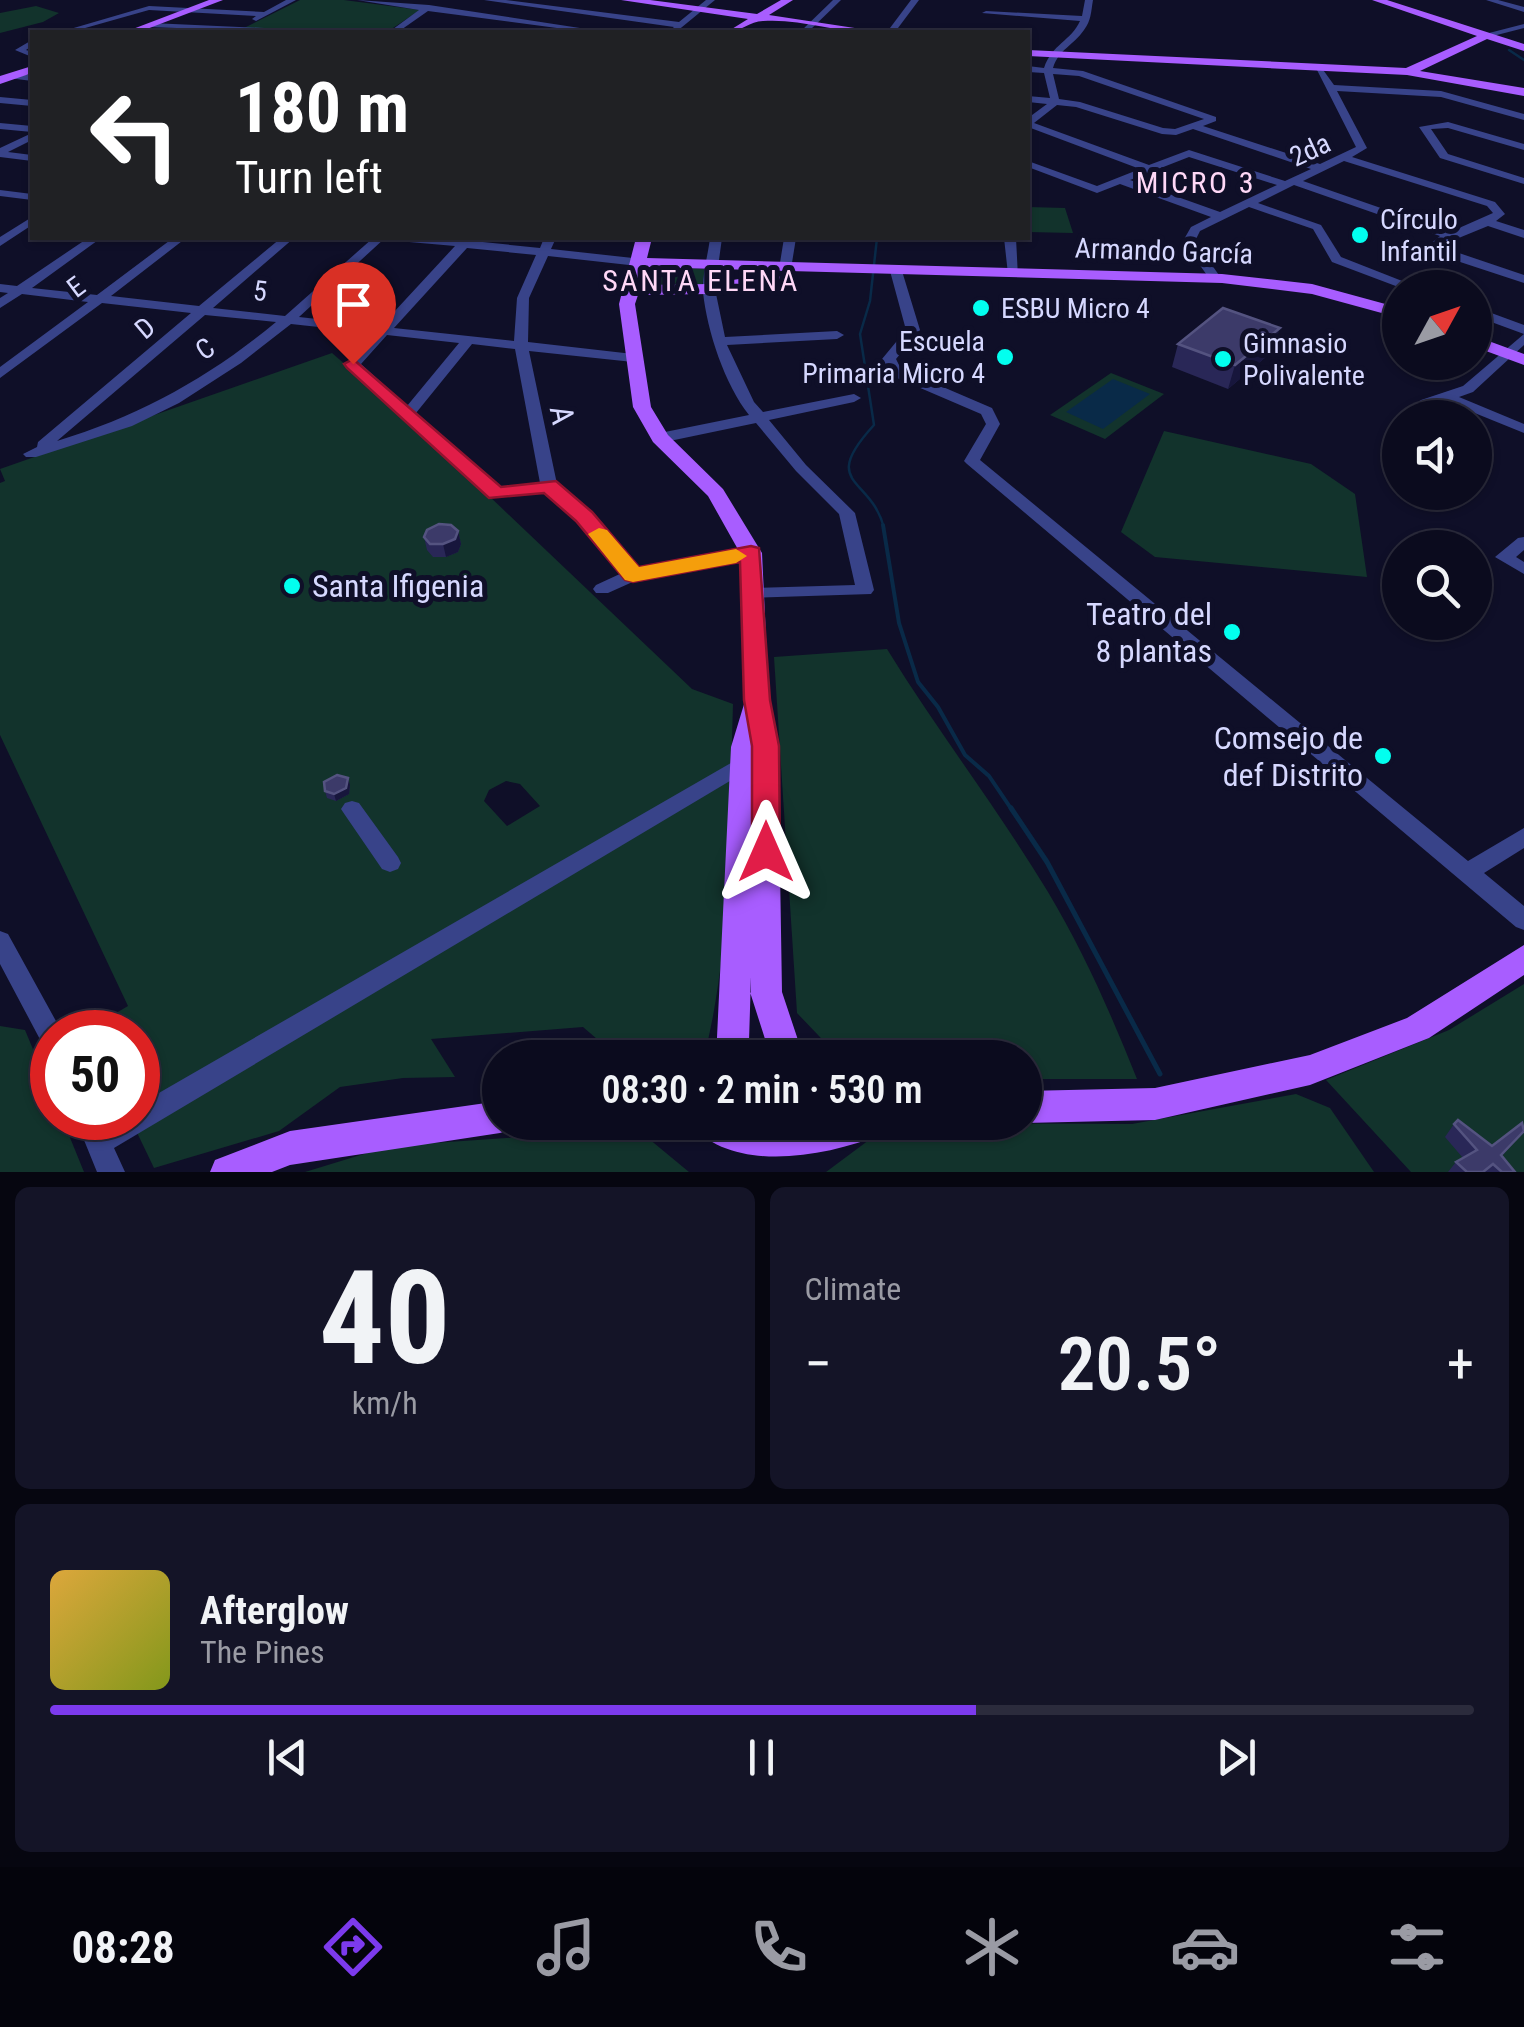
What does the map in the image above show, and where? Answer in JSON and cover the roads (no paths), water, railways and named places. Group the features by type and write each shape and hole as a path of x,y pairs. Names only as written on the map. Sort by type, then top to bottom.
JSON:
{"main road":[{"path":"135,30 218,0"},
{"path":"626,0 842,30"},
{"path":"735,30 788,0"},
{"path":"1377,0 1489,34 1520,37"},
{"path":"1392,0 1520,37"},
{"path":"1466,24 1489,34"},
{"path":"1407,72 1432,64 1489,34"},
{"path":"1030,54 1051,62 1407,72 1524,92"},
{"path":"1432,64 1443,76"},
{"path":"6,78 30,70"},
{"path":"644,240 628,290 633,358 642,407 660,438 716,493 751,553 757,700 734,1040"},
{"path":"638,262 821,270"},
{"path":"628,290 710,289 821,270"},
{"name":"Armando García","path":"821,270 1215,278 1334,293 1382,308"},
{"path":"1492,348 1524,360"},
{"path":"751,752 766,992 782,1040"},
{"path":"1042,1107 1156,1104 1310,1070 1418,1028 1524,958"},
{"path":"227,1172 290,1148 482,1120"},
{"path":"712,1142 746,1169 773,1171 809,1149"}],"street":[{"path":"234,30 292,0"},
{"path":"362,0 586,30"},
{"path":"396,30 438,0"},
{"path":"488,0 681,25"},
{"path":"532,30 567,0"},
{"path":"675,30 712,0"},
{"path":"808,28 836,0"},
{"path":"898,0 914,1"},
{"path":"1030,69 1051,62 1082,31 1089,0"},
{"path":"1490,0 1524,10"},
{"path":"892,30 914,1"},
{"path":"70,30 123,12 149,8 265,14"},
{"path":"986,13 1086,19"},
{"path":"151,24 220,30"},
{"path":"1489,34 1520,37"},
{"path":"1030,122 1050,111 1055,100 1051,62"},
{"path":"1030,100 1055,100 1162,131 1176,132 1213,118 1051,62"},
{"name":"2da","path":"1215,278 1189,240 1195,229 1362,148 1321,70"},
{"path":"1332,88 1441,94 1524,117"},
{"path":"0,100 30,103"},
{"path":"1030,124 1148,168"},
{"path":"1524,147 1448,125 1424,127 1444,156 1524,181"},
{"path":"0,126 30,132"},
{"path":"1192,126 1323,169"},
{"path":"0,153 30,133"},
{"path":"0,153 30,158"},
{"path":"1030,165 1097,190 1189,153 1448,235"},
{"path":"1345,158 1490,204 1499,214 1436,244 1452,255 1524,279"},
{"path":"1120,180 1219,216"},
{"path":"0,194 30,197"},
{"path":"1249,203 1317,227 1336,259 1382,276"},
{"path":"0,242 30,221"},
{"path":"1488,222 1524,234"},
{"path":"0,304 92,240"},
{"name":"E","path":"0,374 177,240"},
{"name":"D","path":"31,454 286,240"},
{"name":"C","path":"31,454 140,417 190,390 291,320 377,240"},
{"name":"A","path":"548,486 520,346 523,298 549,240"},
{"path":"716,240 710,289 719,341 747,403 847,514 865,590 753,594"},
{"path":"785,269 790,240"},
{"path":"1010,240 1014,274"},
{"path":"633,575 584,517 548,486 496,494 353,364 466,241 544,254 638,262"},
{"path":"890,271 913,330 889,359 895,372 987,410 993,424 972,461 1524,920"},
{"name":"5","path":"0,288 633,358"},
{"path":"1492,318 1524,330"},
{"path":"719,341 836,334"},
{"path":"1439,400 1468,390 1524,338"},
{"path":"408,414 468,340"},
{"path":"660,438 854,398"},
{"path":"1448,398 1524,429"},
{"path":"1524,542 1504,557 1524,569"},
{"path":"602,589 633,575 751,553"},
{"path":"160,1092 751,752"},
{"path":"352,809 390,863"},
{"path":"1468,872 1524,837"},
{"path":"0,942 37,1010"},
{"path":"97,1140 111,1172"}],"water":[{"path":"1113,379 1150,394 1103,429 1066,412"}],"waterway":[{"path":"1509,50 1524,60"},
{"path":"877,240 870,301 860,334 874,425 858,445 849,471 878,511 883,525"},
{"path":"883,525 899,623 918,682 938,707 965,755 989,776 1012,810"},
{"path":"1011,808 1047,862 1160,1074"}],"place":[{"name":"Círculo Infantil","path":"1360,235"},
{"name":"ESBU Micro 4","path":"981,308"},
{"name":"Escuela Primaria Micro 4","path":"1005,357"},
{"name":"Gimnasio Polivalente","path":"1223,359"},
{"name":"Santa Ifigenia","path":"292,586"},
{"name":"Teatro del 8 plantas","path":"1232,632"},
{"name":"Comsejo de def Distrito","path":"1383,756"}],"district":[{"name":"MICRO 3","path":"1196,182"},
{"name":"SANTA ELENA","path":"701,280"}]}
